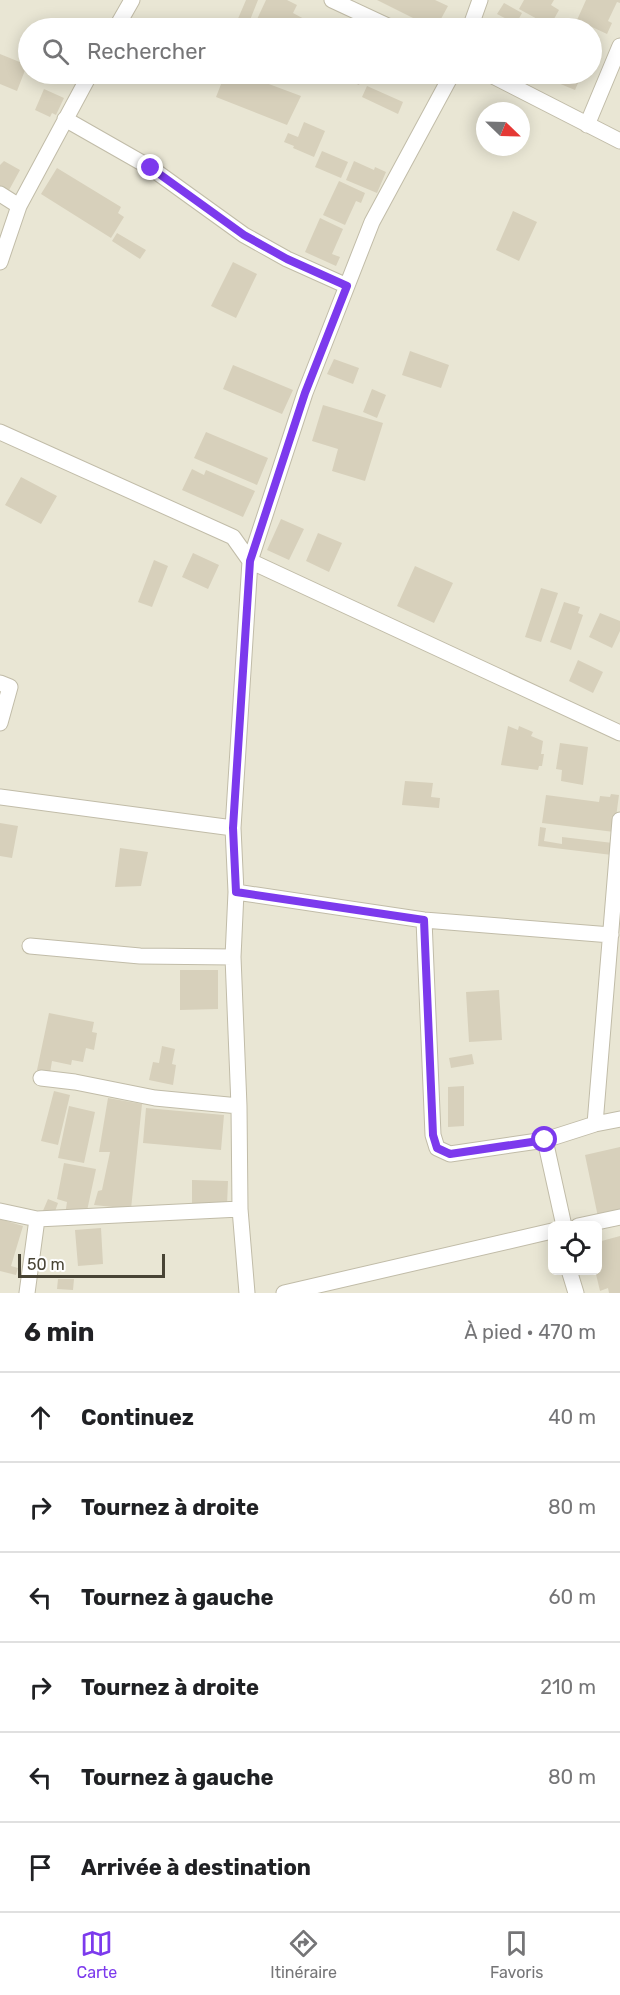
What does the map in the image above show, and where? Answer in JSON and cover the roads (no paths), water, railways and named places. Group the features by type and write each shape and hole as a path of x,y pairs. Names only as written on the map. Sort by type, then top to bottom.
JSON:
{"street":[{"path":"122,18 132,0"},
{"path":"332,0 371,18"},
{"path":"474,18 480,0"},
{"path":"586,125 620,46"},
{"path":"0,262 19,206 84,84"},
{"path":"248,1293 240,1209 239,1106 232,957 236,892 233,828 250,561 305,393 372,222 447,84"},
{"path":"508,84 620,141"},
{"path":"65,119 151,168 244,235 287,259 347,286"},
{"path":"0,194 19,206"},
{"path":"0,432 233,537 250,561 620,733"},
{"path":"0,683 10,687 0,723"},
{"path":"0,796 233,828"},
{"path":"595,1124 620,820"},
{"path":"236,892 424,920 610,935"},
{"path":"424,920 433,1135 437,1148 450,1154 545,1140 595,1124 620,1119"},
{"path":"30,946 140,957 232,957"},
{"path":"41,1078 75,1082 155,1098 239,1106"},
{"path":"545,1140 563,1221"},
{"path":"0,1211 37,1219 240,1209"},
{"path":"601,1221 620,1217"},
{"path":"27,1293 37,1219"},
{"path":"284,1293 548,1232"},
{"path":"570,1275 576,1293"}]}
